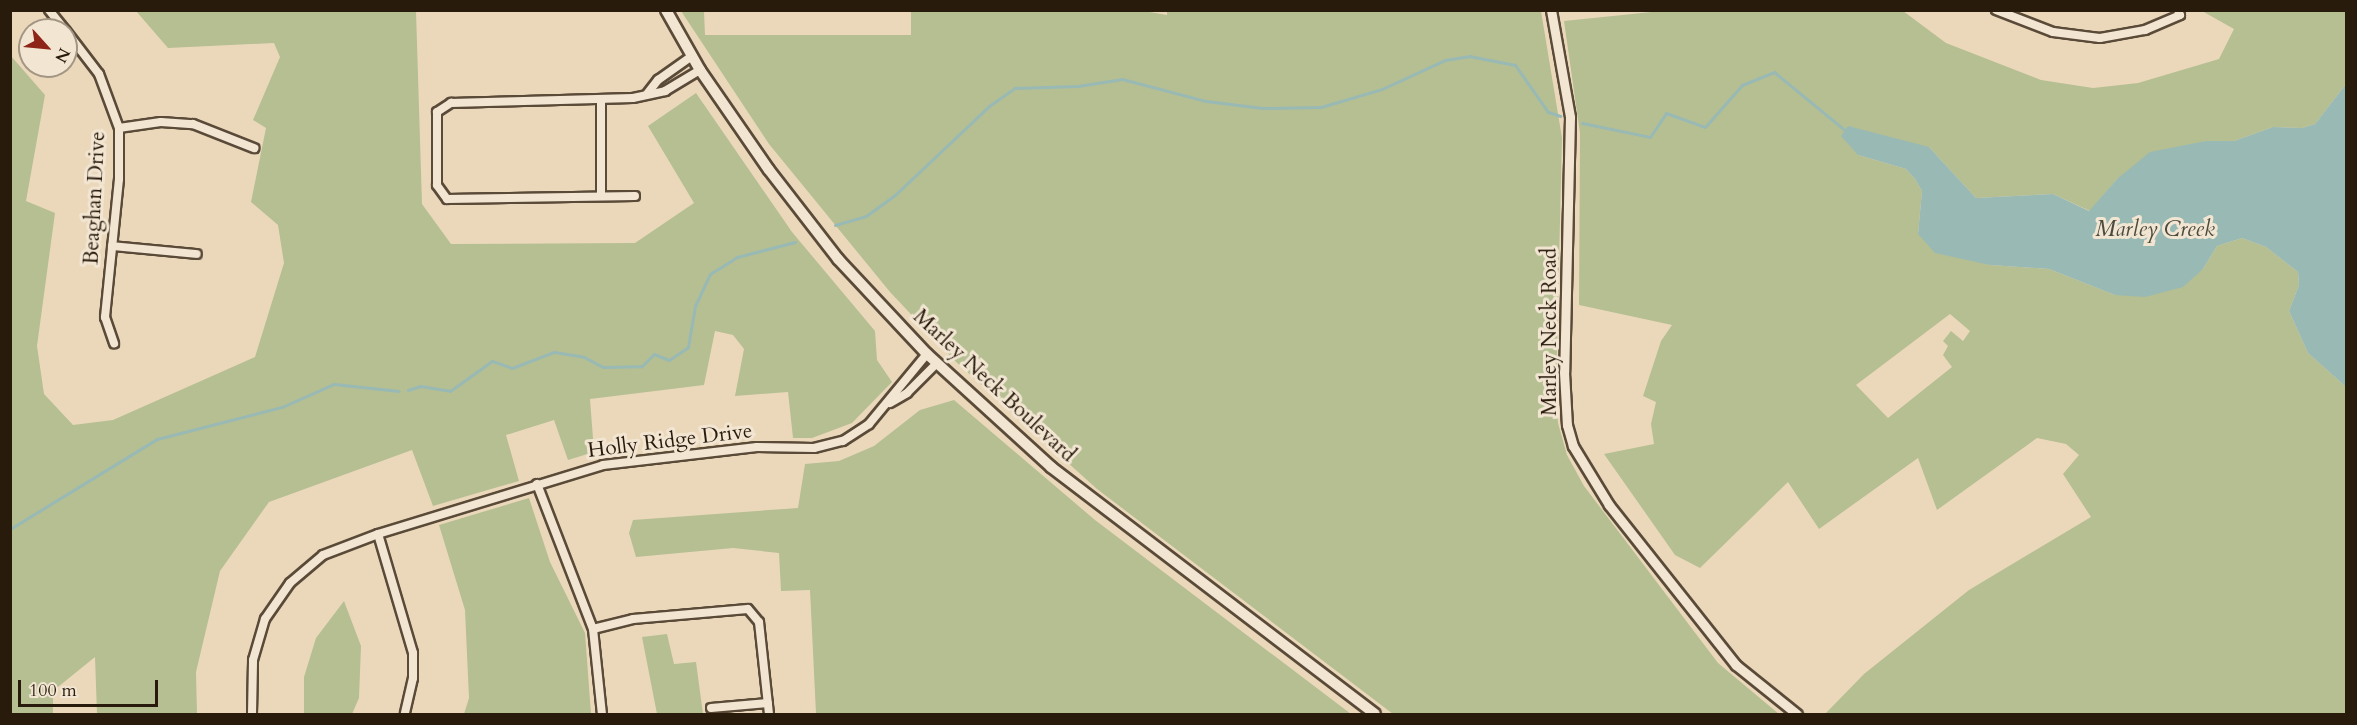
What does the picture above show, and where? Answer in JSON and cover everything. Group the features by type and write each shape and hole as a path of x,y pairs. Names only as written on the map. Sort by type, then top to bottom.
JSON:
{"main road":[{"name":"Marley Neck Boulevard","path":"666,10 700,69 769,171 838,259 936,364 1051,467 1374,714"}],"street":[{"name":"Marley Neck Road","path":"1551,10 1570,117 1564,372 1567,425 1573,446 1609,505 1729,657 1750,679 1797,714"},
{"path":"1996,10 2053,32 2100,38 2145,30 2180,15 2178,10"},
{"name":"Beaghan Drive","path":"78,47 99,74 119,128 105,317 114,343"},
{"path":"647,94 658,80 692,56"},
{"path":"635,196 447,199 437,185 436,118 441,107 451,103 601,100 665,91 700,69"},
{"path":"601,100 601,196"},
{"path":"119,128 160,122 193,124 254,148"},
{"path":"112,246 196,254"},
{"name":"Holly Ridge Drive","path":"252,714 253,660 265,619 276,600 305,568 323,555 378,534 537,484 628,460 757,447 829,445 857,433 888,403 898,386 927,354"},
{"name":"Holly Ridge Drive","path":"888,403 907,393 936,364"},
{"path":"537,484 593,629 602,714"},
{"path":"378,534 412,653 413,678 405,714"},
{"path":"593,629 633,619 748,609 759,622 769,714"},
{"path":"711,708 768,703"}],"green space":[{"path":"911,10 1138,10 1167,15 1167,10 1541,11 1562,138 1556,388 1558,423 1567,455 1584,486 1718,663 1779,714 1393,714 1097,489 955,361 890,292 769,144 681,11 704,11 705,35 911,35"},
{"path":"1671,10 1903,11 1946,43 2041,80 2093,88 2138,83 2219,59 2234,29 2202,11 2346,11 2346,84 2315,124 2302,128 2273,127 2234,141 2206,141 2117,179 2090,211 2053,194 1976,198 1929,147 1858,155 1906,169 1915,179 1922,191 1918,234 1990,265 2049,269 2115,295 2203,269 2217,246 2242,238 2266,247 2298,272 2299,285 2289,311 2308,353 2346,387 2346,714 1825,714 1864,674 1969,590 2091,517 2063,474 2079,455 2066,444 2037,438 1937,510 1918,458 1819,529 1788,482 1700,568 1675,555 1604,454 1654,444 1651,424 1656,402 1643,396 1661,341 1672,325 1579,305 1580,133 1564,21","holes":["1950,314 1970,331 1963,341 1951,331 1943,341 1948,346 1943,355 1952,367 1888,418 1856,385"]},
{"path":"136,11 416,11 422,204 451,244 635,243 694,203 648,126 696,93 792,232 875,331 877,360 892,382 852,423 812,438 793,438 788,392 735,396 744,349 733,335 715,331 704,385 590,399 594,452 568,460 554,420 506,435 519,481 433,506 412,450 269,502 220,571 196,672 197,714 97,714 95,657 53,691 53,714 11,714 11,56 18,64 18,78 30,78 45,95 26,201 55,213 37,346 44,394 73,425 113,420 255,357 284,263 278,225 251,202 266,128 253,120 280,57 274,43 168,48"},
{"path":"954,400 1095,520 1351,714 816,714 810,590 781,591 779,553 733,548 636,557 629,533 633,520 798,508 805,464 839,461 874,446 920,410"},
{"path":"529,498 550,562 585,633 591,714 464,714 469,698 465,610 439,525"},
{"path":"344,601 361,646 359,698 352,714 304,714 304,677 316,638"},
{"path":"667,634 674,664 696,662 703,714 657,714 642,637"}],"water":[{"name":"Marley Creek","path":"2346,84 2346,387 2308,353 2289,311 2299,285 2298,272 2266,247 2242,238 2217,246 2203,269 2183,287 2145,297 2115,295 2049,269 1990,265 1935,253 1918,234 1922,191 1915,179 1906,169 1858,155 1841,136 1848,126 1929,147 1976,198 2053,194 2089,211 2117,179 2150,152 2206,141 2234,141 2273,127 2302,128 2315,124"}],"waterway":[{"path":"835,225 866,216 896,194 989,106 1015,88 1078,86 1122,79 1206,101 1263,108 1321,107 1382,89 1445,60 1469,56 1515,65 1548,112 1560,116"},
{"path":"1582,123 1650,137 1666,113 1705,127 1742,85 1774,72 1847,132"},
{"path":"408,390 420,386 450,391 492,361 512,368 554,352 584,357 603,367 642,366 654,354 669,360 688,347 695,306 710,274 737,257 795,242"},
{"path":"10,529 157,439 282,407 334,384 399,391"}]}
